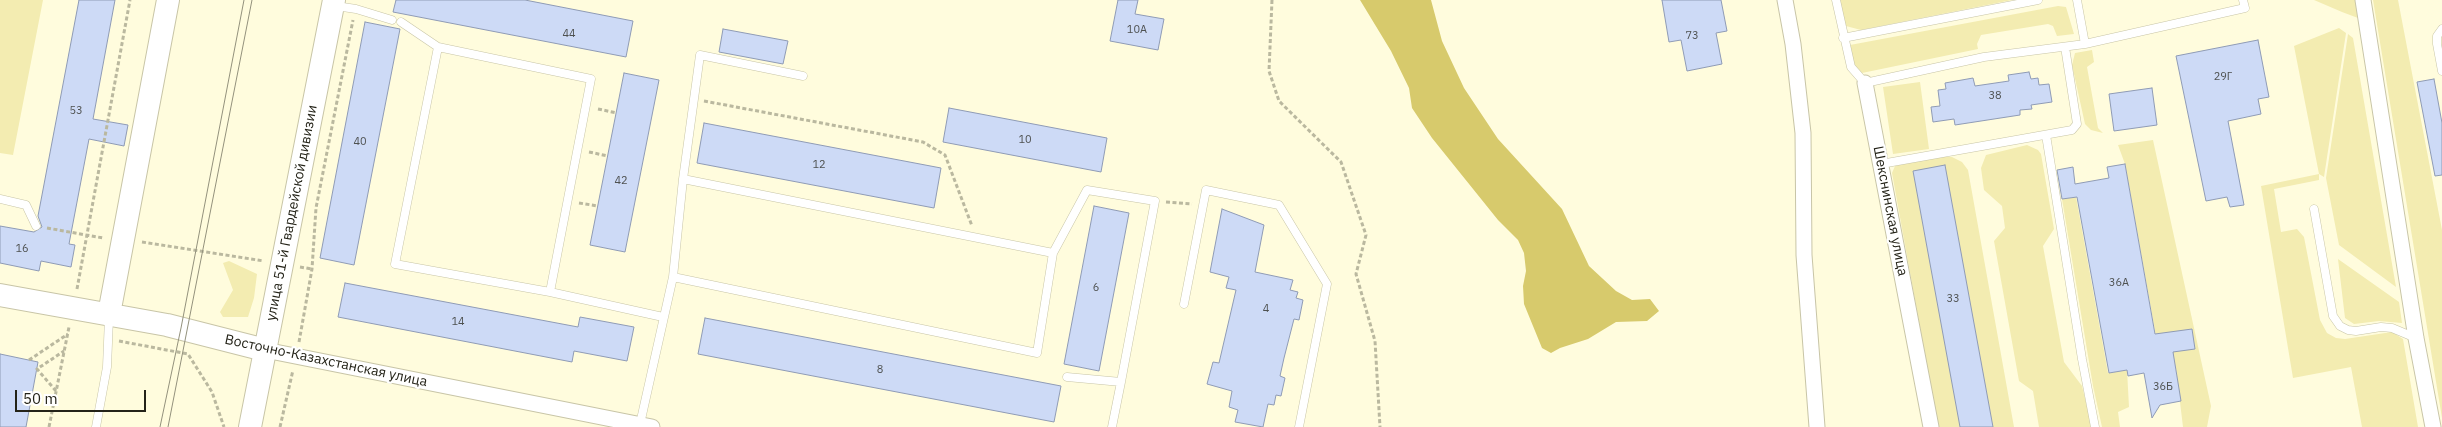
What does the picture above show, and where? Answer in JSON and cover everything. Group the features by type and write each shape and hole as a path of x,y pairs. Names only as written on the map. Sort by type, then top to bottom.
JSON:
{"main road":[{"path":"109,314 168,0"},
{"name":"улица 51-й Гвардейской дивизии","path":"250,427 333,3"},
{"name":"Восточно-Казахстанская улица","path":"0,295 189,330 265,350"}],"street":[{"path":"1785,0 1803,133 1804,255 1817,427"},
{"path":"2363,0 2416,338 2433,425"},
{"name":"Шекснинская улица","path":"1865,83 1931,427"},
{"name":"Восточно-Казахстанская улица","path":"265,350 611,423 646,426"}],"lane":[{"name":"Шекснинская улица","path":"1836,0 1851,68 1865,83"},
{"path":"1843,38 2038,0"},
{"path":"2077,0 2085,44"},
{"path":"1865,83 1984,57 2085,44 2245,8 2243,0"},
{"path":"333,3 392,20"},
{"path":"401,22 438,47 590,78 550,292"},
{"path":"2442,29 2437,36 2442,71"},
{"path":"438,47 395,264 550,292 663,317"},
{"path":"1881,164 2072,130 2077,124 2065,47"},
{"path":"646,426 663,317 673,277 683,179 700,55 803,76"},
{"path":"2046,135 2082,359 2095,427"},
{"path":"683,179 1053,253"},
{"path":"673,277 1037,353 1053,253 1087,190 1155,200 1112,427"},
{"path":"1184,304 1206,190 1279,205 1327,284 1299,427"},
{"path":"0,199 26,205 36,226"},
{"path":"2314,209 2333,316 2340,326 2356,330 2386,328 2403,332 2416,338"},
{"path":"96,427 107,367 109,314"},
{"path":"1067,377 1121,382"}],"path":[{"path":"49,427 130,0"},
{"path":"1272,0 1269,72 1279,101 1341,162 1366,235 1356,274 1375,341 1380,427"},
{"path":"47,228 86,236 123,239 312,269 316,208 356,9"},
{"path":"694,99 923,142 945,156 977,238"},
{"path":"585,107 617,113"},
{"path":"577,150 608,156"},
{"path":"567,200 598,206"},
{"path":"1155,200 1203,205"},
{"path":"29,360 68,333"},
{"path":"108,339 188,354 212,392 224,427"},
{"path":"56,391 37,369 64,351"}],"shaded area":[{"path":"0,0 43,0 13,155 0,153"},
{"path":"1360,0 1431,0 1442,41 1464,88 1498,139 1562,209 1589,266 1616,291 1632,300 1650,299 1659,311 1647,321 1616,322 1588,339 1551,353 1542,348 1524,304 1523,286 1526,271 1524,253 1518,240 1498,220 1432,138 1412,108 1409,88 1391,51"},
{"path":"1838,0 2012,0 1861,30 1846,26"},
{"path":"2314,0 2355,0 2358,18 2342,12"},
{"path":"2373,0 2398,0 2442,230 2442,418"},
{"path":"2058,6 2066,7 2074,34 2057,36 2053,26 2048,24 1981,35 1977,44 1978,49 1862,73 1855,69 1852,64 1850,45"},
{"path":"2339,28 2346,33 2324,177 2319,174 2294,46"},
{"path":"2348,34 2353,38 2396,287 2339,245 2326,178"},
{"path":"2092,50 2094,62 2087,67 2098,128 2103,133 2091,130 2085,124 2072,65 2075,53"},
{"path":"1920,82 1929,149 1893,154 1883,87"},
{"path":"2153,140 2211,406 2207,427 2183,427 2176,369 2162,370 2125,164 2118,145"},
{"path":"2027,145 2038,150 2041,154 2054,229 2043,246 2064,362 2082,386 2092,427 2039,427 2033,391 2019,381 1994,241 2005,228 2002,206 1984,190 1981,168 1986,155"},
{"path":"1952,157 1962,162 1968,170 2014,427 1938,427 1892,173 1895,166 1902,163"},
{"path":"2319,174 2319,180 2274,189 2281,232 2297,229 2304,237 2320,320 2327,333 2336,338 2345,339 2392,332 2403,339 2418,427 2362,427 2351,367 2293,378 2261,186"},
{"path":"2076,197 2108,373 2127,370 2129,407 2118,412 2120,427 2102,427 2093,386 2062,199"},
{"path":"2338,259 2399,302 2402,323 2379,321 2354,324 2345,318"},
{"path":"229,261 257,274 254,298 248,317 223,317 220,312 233,290 223,263"}],"building":[{"path":"79,0 115,0 93,119 128,125 124,146 89,139 69,244 75,245 71,267 41,261 39,271 0,263 0,226 34,232 42,227 38,216"},
{"path":"396,0 525,0 633,21 626,57 393,12"},
{"path":"1118,0 1138,0 1135,14 1164,19 1158,50 1110,41"},
{"path":"1662,0 1721,0 1727,31 1716,33 1722,64 1687,71 1681,40 1669,42"},
{"path":"365,22 400,29 354,265 320,258"},
{"path":"723,29 788,41 783,64 719,52"},
{"path":"2258,40 2269,97 2258,99 2261,114 2228,121 2244,205 2230,207 2227,197 2206,201 2176,56"},
{"path":"2029,72 2031,79 2038,78 2039,85 2049,84 2052,102 2031,105 2032,109 2020,110 2020,115 1955,125 1954,119 1933,122 1931,107 1940,106 1938,90 1946,89 1945,83 1973,78 1975,86 2009,81 2008,75"},
{"path":"624,73 659,80 625,252 590,245"},
{"path":"2434,79 2442,123 2442,175 2435,176 2417,82"},
{"path":"2152,88 2157,125 2114,131 2109,94"},
{"path":"949,108 1107,138 1101,172 943,142"},
{"path":"704,123 941,168 934,208 697,163"},
{"path":"2125,164 2155,334 2192,329 2195,349 2173,352 2181,401 2160,405 2152,418 2144,373 2128,376 2127,370 2109,373 2077,197 2062,199 2057,170 2073,167 2075,184 2109,178 2107,167"},
{"path":"1945,165 1993,427 1960,427 1913,171"},
{"path":"1094,206 1129,213 1099,371 1064,364"},
{"path":"1222,209 1264,225 1255,272 1293,280 1290,290 1298,292 1296,298 1303,300 1299,320 1294,319 1284,358 1280,376 1285,378 1281,396 1276,395 1274,405 1268,404 1263,427 1235,422 1238,410 1229,407 1232,391 1207,384 1213,362 1219,363 1236,290 1226,288 1229,277 1210,272"},
{"path":"345,283 578,327 580,317 634,327 627,361 574,351 572,362 338,317"},
{"path":"705,318 1061,386 1054,422 698,354"},
{"path":"0,354 38,362 26,427 0,427"}],"tram line":[{"path":"160,427 244,0"},
{"path":"168,427 252,0"}]}
